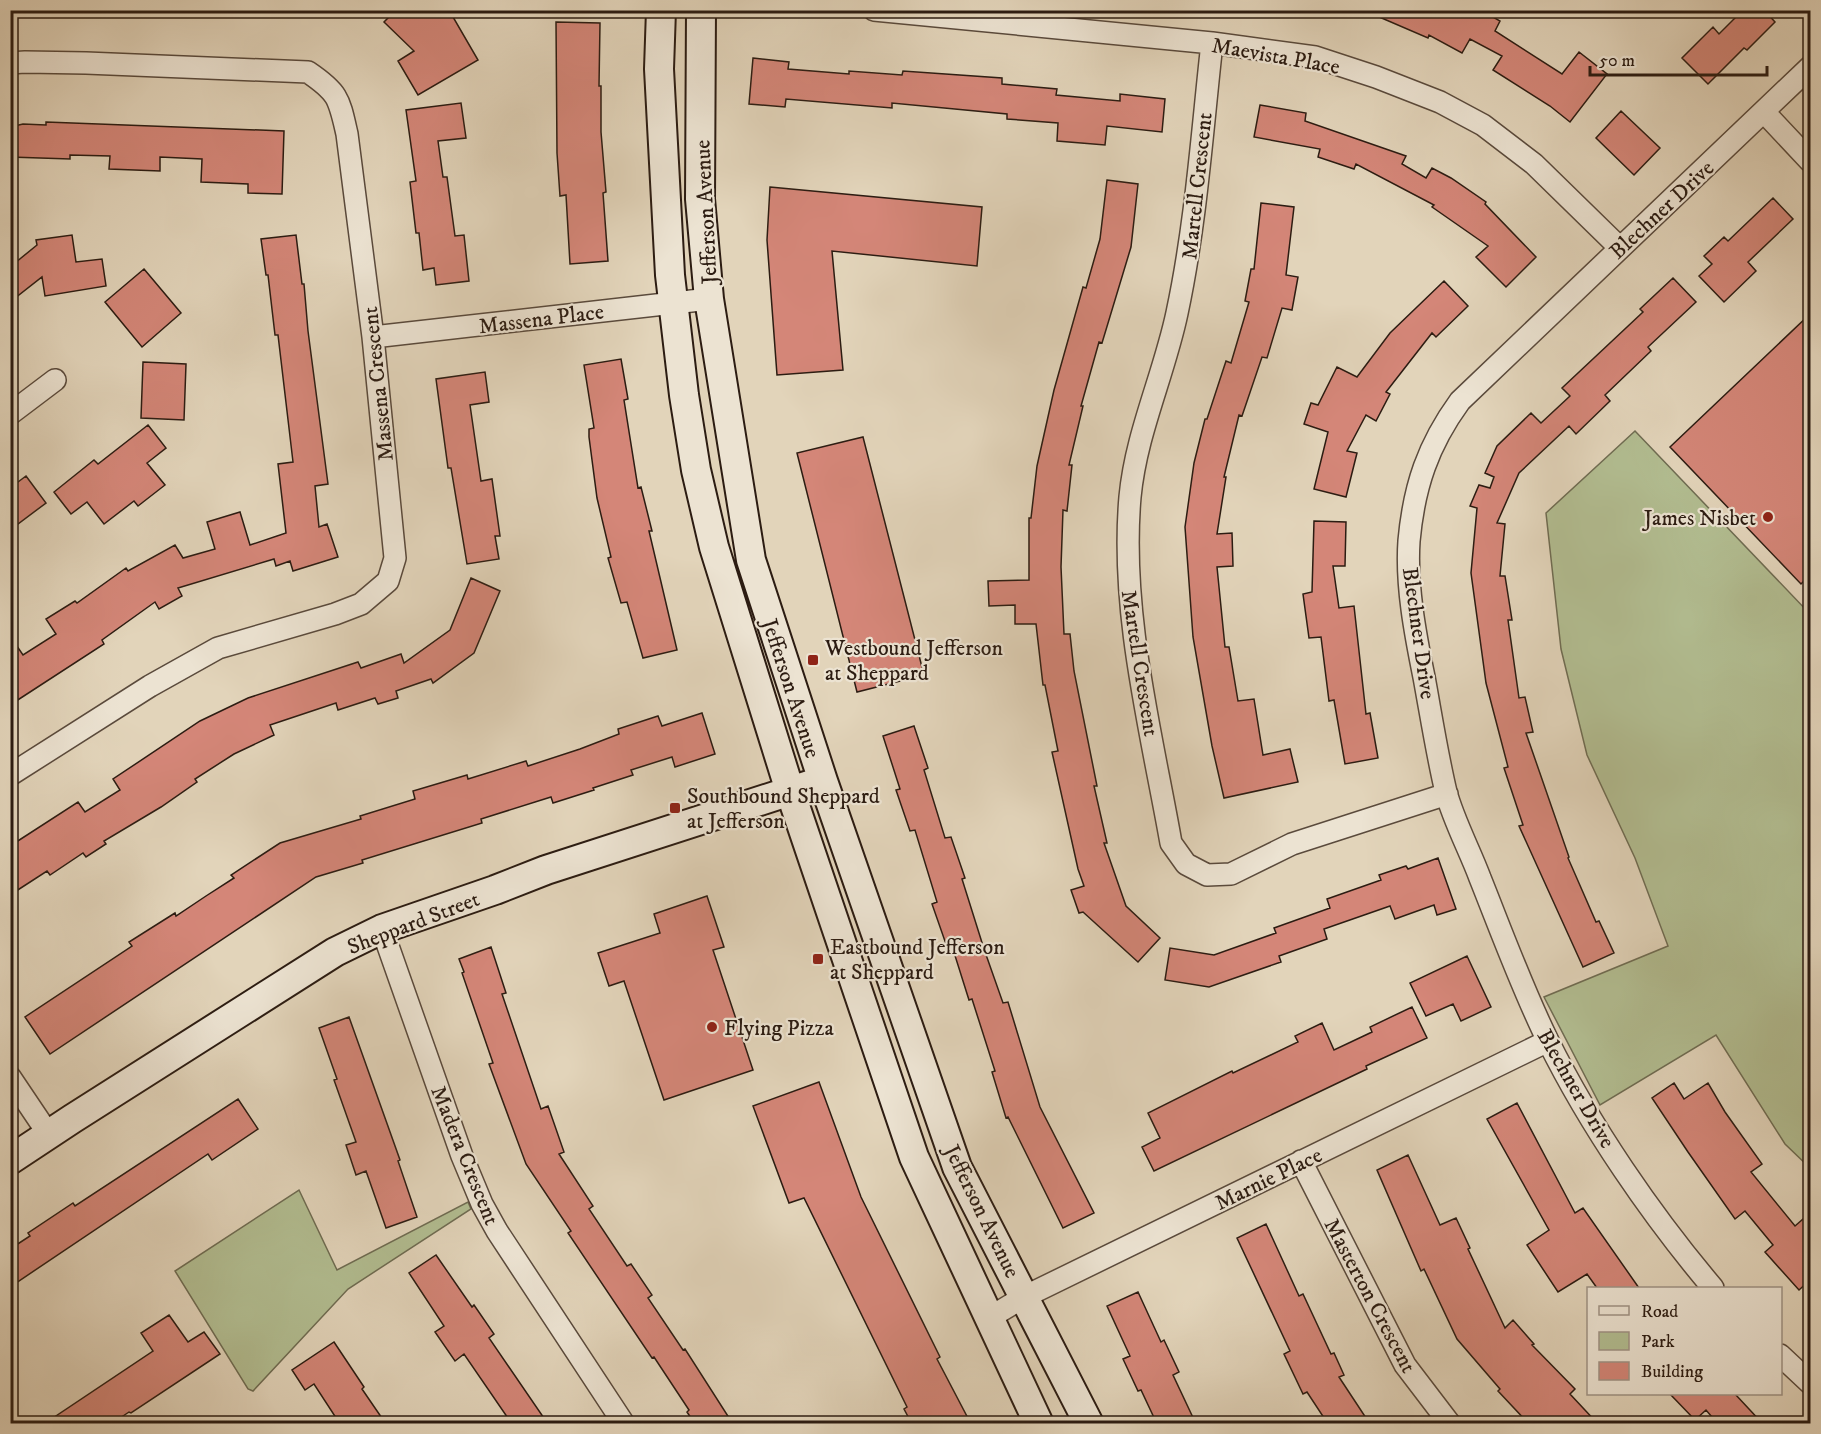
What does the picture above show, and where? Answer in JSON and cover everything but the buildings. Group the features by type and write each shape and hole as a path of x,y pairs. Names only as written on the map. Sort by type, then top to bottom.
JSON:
{"street":[{"name":"Jefferson Avenue","path":"661,10 659,69 662,149 674,302 684,395 696,470 714,547 790,791 914,1157 1039,1424"},
{"name":"Jefferson Avenue","path":"701,10 700,199 709,299 751,560 823,781 957,1167 1089,1424"},
{"name":"Maevista Place","path":"874,10 1212,43 1315,57 1377,77 1440,102 1483,125 1534,164 1620,248"},
{"name":"Martell Crescent","path":"1212,43 1186,271 1174,328 1153,393 1136,460 1130,497 1129,587 1133,628 1171,843 1186,864 1207,875 1231,874 1292,844 1447,794"},
{"name":"Massena Crescent","path":"10,63 308,72 325,84 340,102 347,134 373,337 395,558 388,581 361,604 335,614 218,648 150,686 10,775"},
{"name":"Blechner Drive","path":"1712,1287 1678,1246 1606,1141 1548,1041 1447,794 1419,651 1410,582 1409,542 1421,476 1431,446 1443,424 1460,401 1810,68"},
{"path":"1764,112 1810,161"},
{"name":"Massena Place","path":"373,337 709,299"},
{"path":"10,414 55,380"},
{"name":"Sheppard Street","path":"10,1160 335,952 382,929 546,870 823,781"},
{"name":"Madera Crescent","path":"382,929 462,1156 482,1204 497,1232 624,1424"},
{"name":"Marnie Place","path":"989,1318 1024,1297 1548,1041"},
{"path":"10,1077 49,1135"},
{"name":"Masterton Crescent","path":"1301,1161 1405,1365 1450,1424"},
{"path":"1782,1357 1810,1383"}],"green space":[{"path":"1635,431 1810,614 1810,1168 1785,1144 1716,1035 1600,1105 1544,997 1668,946 1635,858 1587,755 1561,649 1546,513"},
{"path":"299,1190 337,1270 468,1202 471,1209 348,1289 253,1391 248,1389 175,1271"}],"place":[{"name":"James Nisbet","path":"1768,517"},
{"name":"Westbound Jefferson at Sheppard","path":"813,660"},
{"name":"Southbound Sheppard at Jefferson","path":"675,808"},
{"name":"Eastbound Jefferson at Sheppard","path":"818,959"},
{"name":"Flying Pizza","path":"712,1027"}]}
